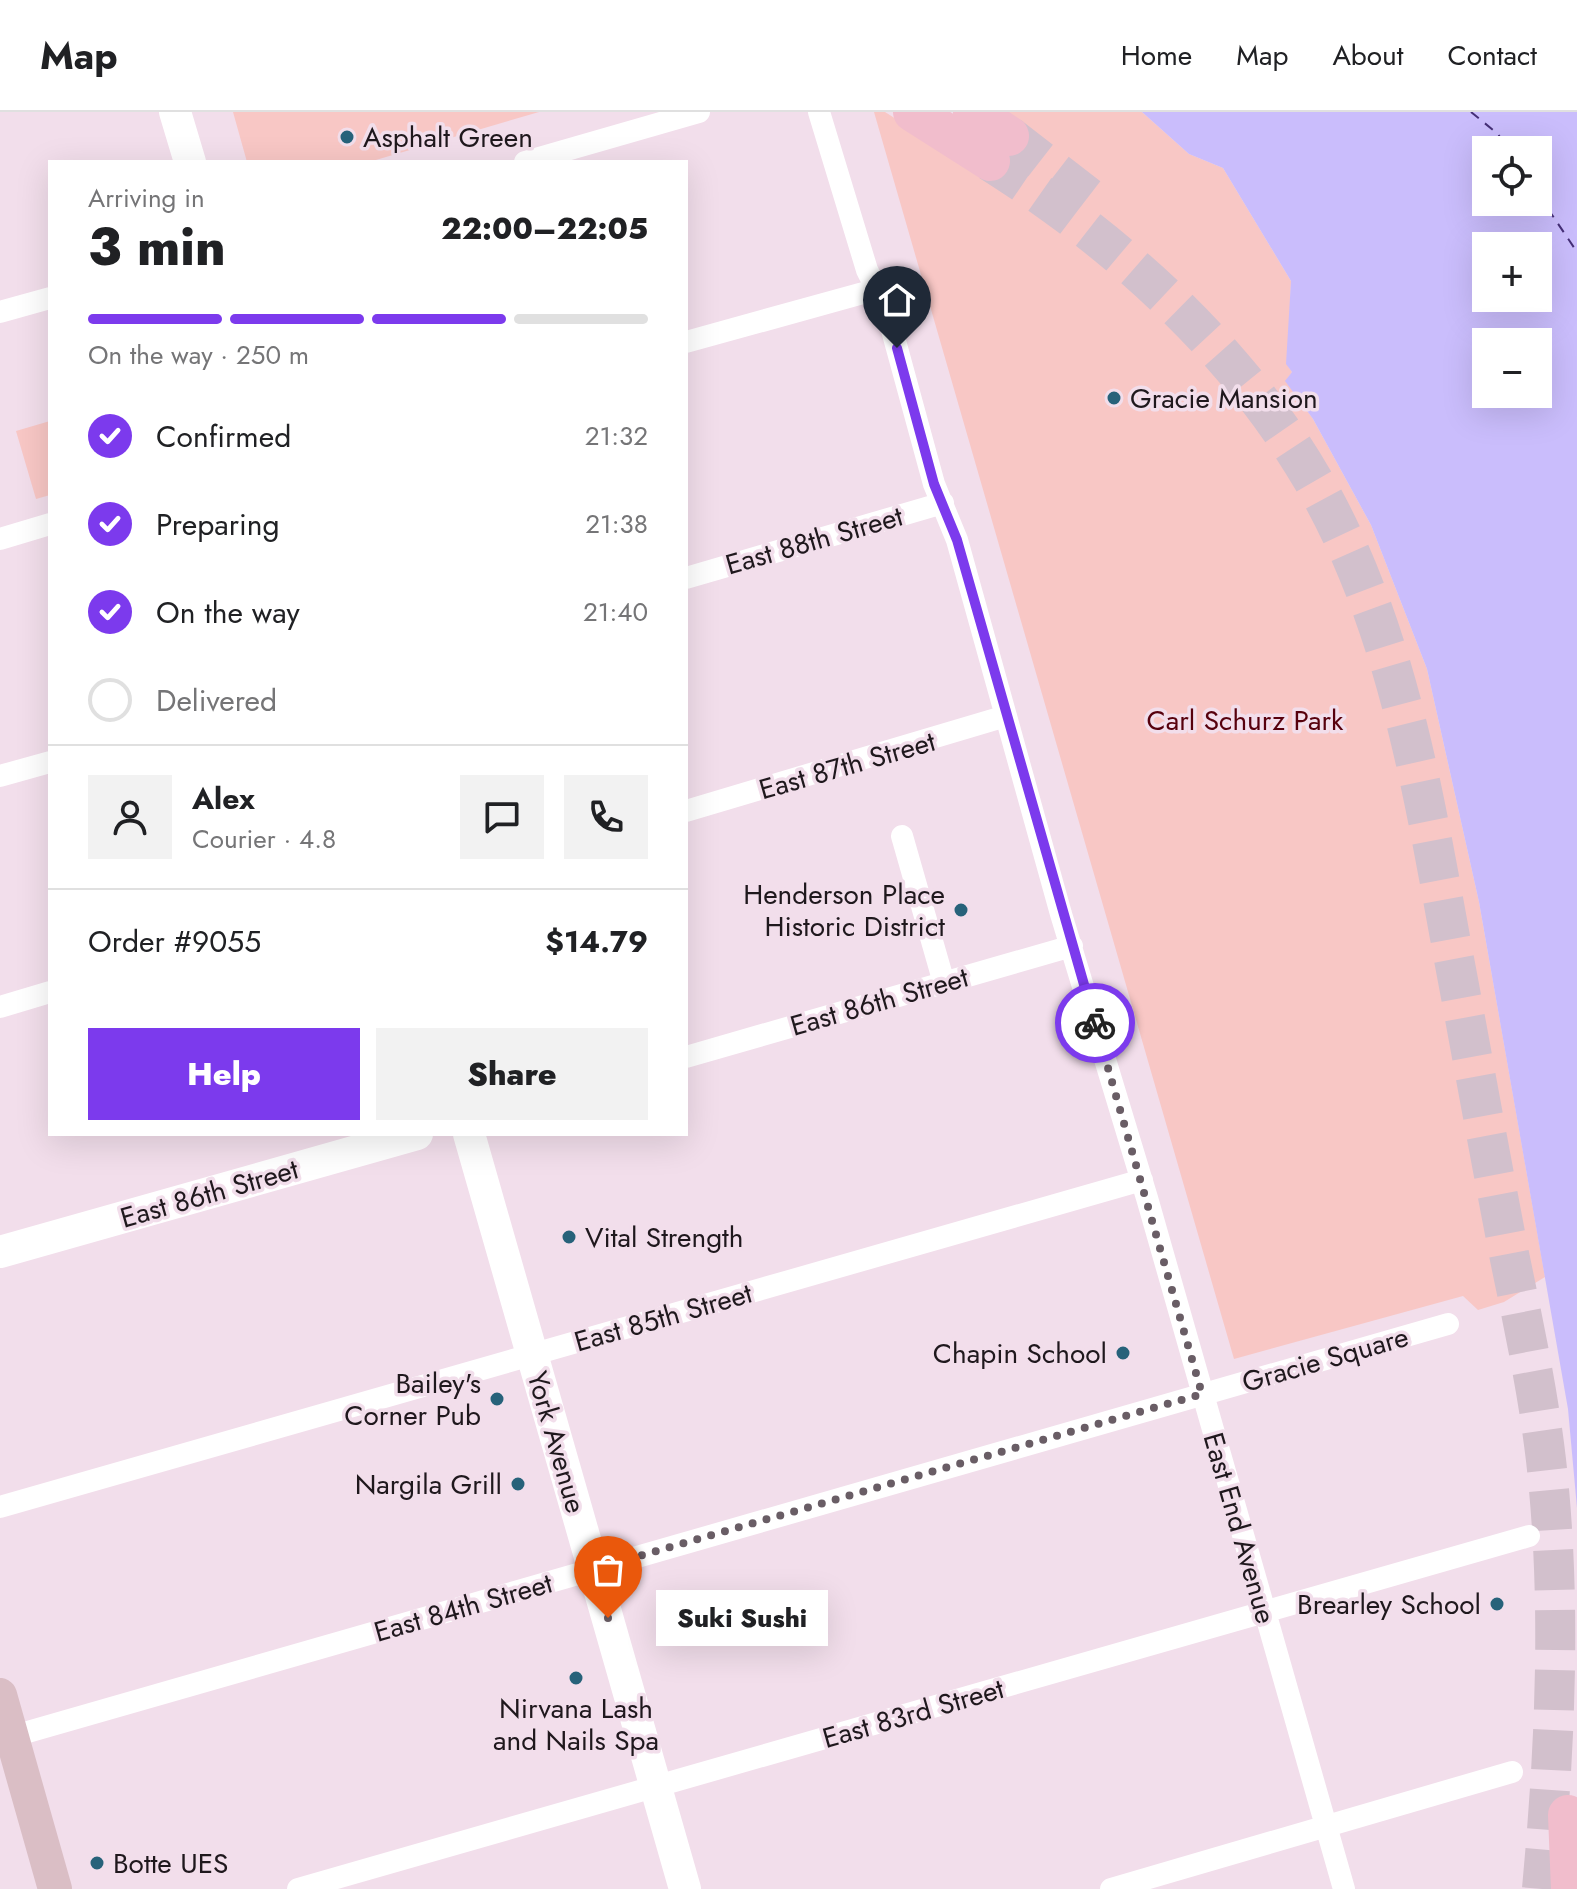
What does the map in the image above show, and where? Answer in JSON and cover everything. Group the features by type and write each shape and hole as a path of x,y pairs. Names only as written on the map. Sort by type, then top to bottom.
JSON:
{"highway":[{"path":"913,112 1000,149 973,112"},
{"path":"1568,1815 1571,1889"}],"main road":[{"path":"175,112 189,160"},
{"name":"East 86th Street","path":"0,1252 410,1136"},
{"name":"York Avenue","path":"470,1136 685,1889"},
{"path":"0,1695 6,1738 55,1889"}],"street":[{"path":"532,160 699,112"},
{"name":"East End Avenue","path":"819,112 874,290 886,308 934,484 957,540 1344,1889"},
{"path":"688,341 874,290"},
{"path":"0,312 48,299"},
{"name":"East 88th Street","path":"688,577 943,503"},
{"path":"0,539 48,525"},
{"name":"East 87th Street","path":"688,810 1006,716"},
{"path":"0,776 48,763"},
{"path":"902,836 944,983"},
{"name":"East 86th Street","path":"688,1056 1072,946"},
{"path":"0,1007 48,993"},
{"name":"East 85th Street","path":"0,1507 1142,1180"},
{"name":"Gracie Square","path":"1202,1394 1448,1324"},
{"name":"East 84th Street","path":"6,1738 1202,1394"},
{"name":"East 83rd Street","path":"298,1889 1529,1536"},
{"path":"1111,1889 1512,1772"}],"green space":[{"name":"Asphalt Green","path":"233,112 539,112 376,160 246,160"},
{"name":"Carl Schurz Park","path":"874,112 885,112 983,174 1003,112 1142,112 1189,154 1223,168 1291,281 1288,366 1292,372 1286,381 1313,419 1371,525 1427,669 1479,902 1545,1277 1504,1302 1478,1310 1463,1296 1234,1359"},
{"path":"48,422 48,496 36,499 16,431"}],"shaded area":[{"path":"1142,112 1577,112 1577,1508 1568,1409 1479,902 1427,669 1371,525 1313,419 1285,381 1292,372 1286,364 1291,281 1223,168 1189,154"}],"ferry route":[{"path":"1471,112 1499,136"},
{"path":"1552,215 1577,252"}],"tunnel":[{"path":"1009,136 1097,204"},
{"path":"990,161 1038,193 1129,263 1211,343 1248,386 1313,480 1344,539 1390,664 1408,729 1436,860 1530,1357 1546,1460 1554,1567 1555,1675 1542,1889"}],"way so far":[{"path":"608,1618 594,1569 1202,1394 1095,1023"}],"place":[{"name":"Asphalt Green","path":"347,137"},
{"name":"Gracie Mansion","path":"1114,398"},
{"name":"Henderson Place Historic District","path":"961,910"},
{"name":"Vital Strength","path":"569,1237"},
{"name":"Chapin School","path":"1123,1353"},
{"name":"Bailey's Corner Pub","path":"497,1399"},
{"name":"Nargila Grill","path":"518,1484"},
{"name":"Brearley School","path":"1497,1604"},
{"name":"Suki Sushi","path":"608,1618"},
{"name":"Nirvana Lash and Nails Spa","path":"576,1678"},
{"name":"Botte UES","path":"97,1863"}],"route":[{"path":"897,348 934,484 957,540 1061,914 1095,1023"}]}
